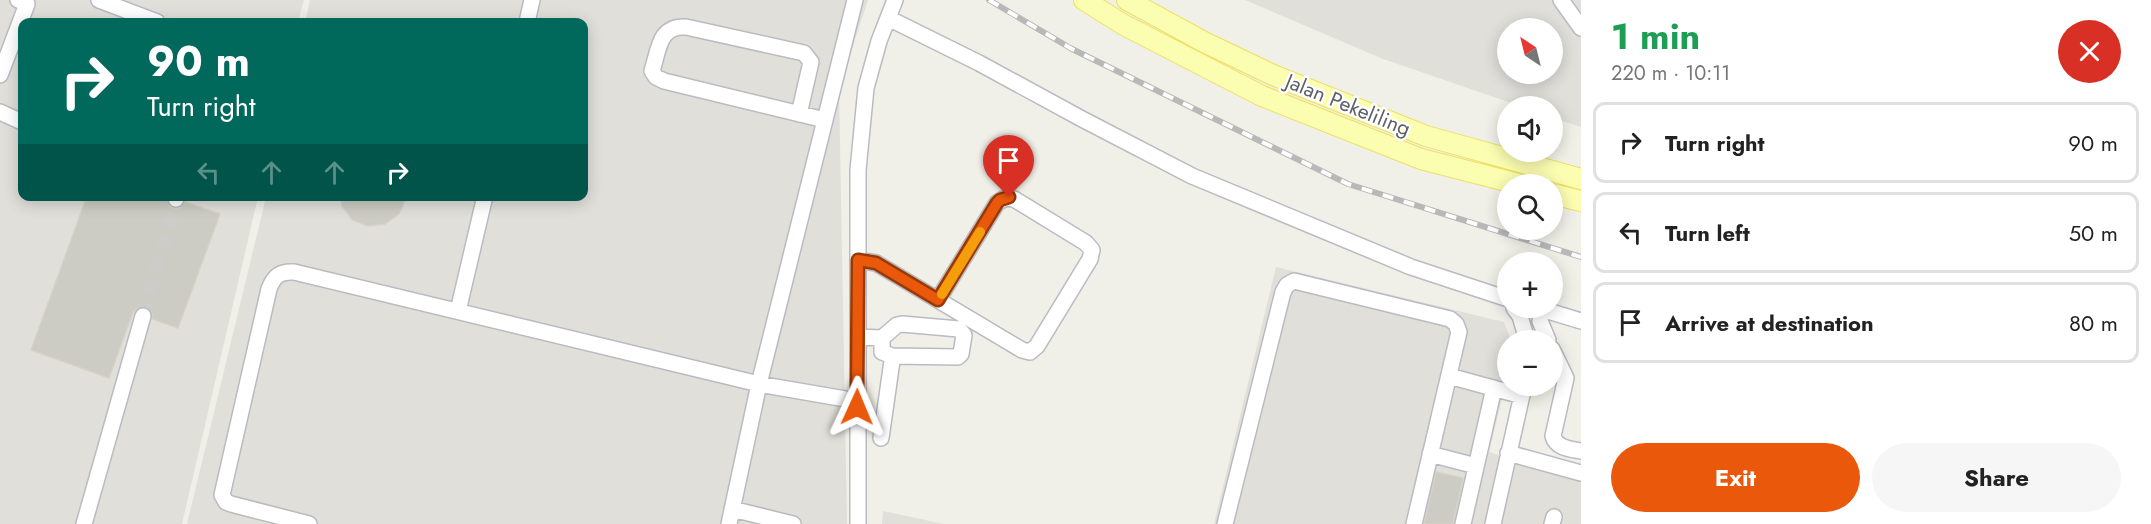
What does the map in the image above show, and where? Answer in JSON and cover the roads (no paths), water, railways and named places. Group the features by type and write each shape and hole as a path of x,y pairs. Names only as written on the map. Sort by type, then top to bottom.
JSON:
{"main road":[{"name":"Jalan Pekeliling","path":"1084,0 1124,25 1262,96 1421,159 1497,179"},
{"name":"Jalan Pekeliling","path":"1127,0 1204,42 1273,75 1426,136 1581,179"},
{"path":"1563,197 1581,201"}],"street":[{"path":"99,0 146,18"},
{"path":"528,18 532,0"},
{"path":"793,524 730,517 759,384 855,0"},
{"path":"858,524 858,170 866,88 873,57 895,0"},
{"path":"1561,0 1581,28"},
{"path":"18,18 24,1"},
{"path":"888,18 979,63 1192,176 1411,267 1497,295"},
{"path":"0,75 18,20"},
{"path":"799,114 811,62 804,53 686,27 676,26 669,29 663,36 652,71 656,77 664,81 799,114 825,120"},
{"path":"0,112 18,120"},
{"path":"858,260 876,263 938,300 1022,350 1030,352 1037,346 1084,269 1092,250 1077,237 1014,199 1005,198 997,203 938,300"},
{"path":"458,311 484,201"},
{"path":"309,524 231,504 226,502 222,495 272,281 281,273 294,272 759,384 857,404 885,407"},
{"path":"1225,524 1283,292 1287,285 1294,281 1450,319 1456,324 1459,332 1414,524"},
{"path":"1563,315 1581,321"},
{"path":"84,524 143,316"},
{"path":"858,337 882,338 897,325 902,324 959,329 964,335 961,354 958,357 892,356 882,352 882,338"},
{"path":"881,438 892,356"},
{"path":"1563,372 1566,378 1563,391"},
{"path":"1449,376 1497,388"},
{"path":"1463,524 1494,388"},
{"path":"1493,524 1522,396"},
{"path":"1562,396 1553,436 1554,441 1558,445 1581,452"},
{"path":"1508,453 1581,473"},
{"path":"1430,454 1476,466"}],"tunnel":[{"path":"143,316 175,201"}],"railway":[{"path":"989,0 1072,49 1348,184 1581,257"}]}
